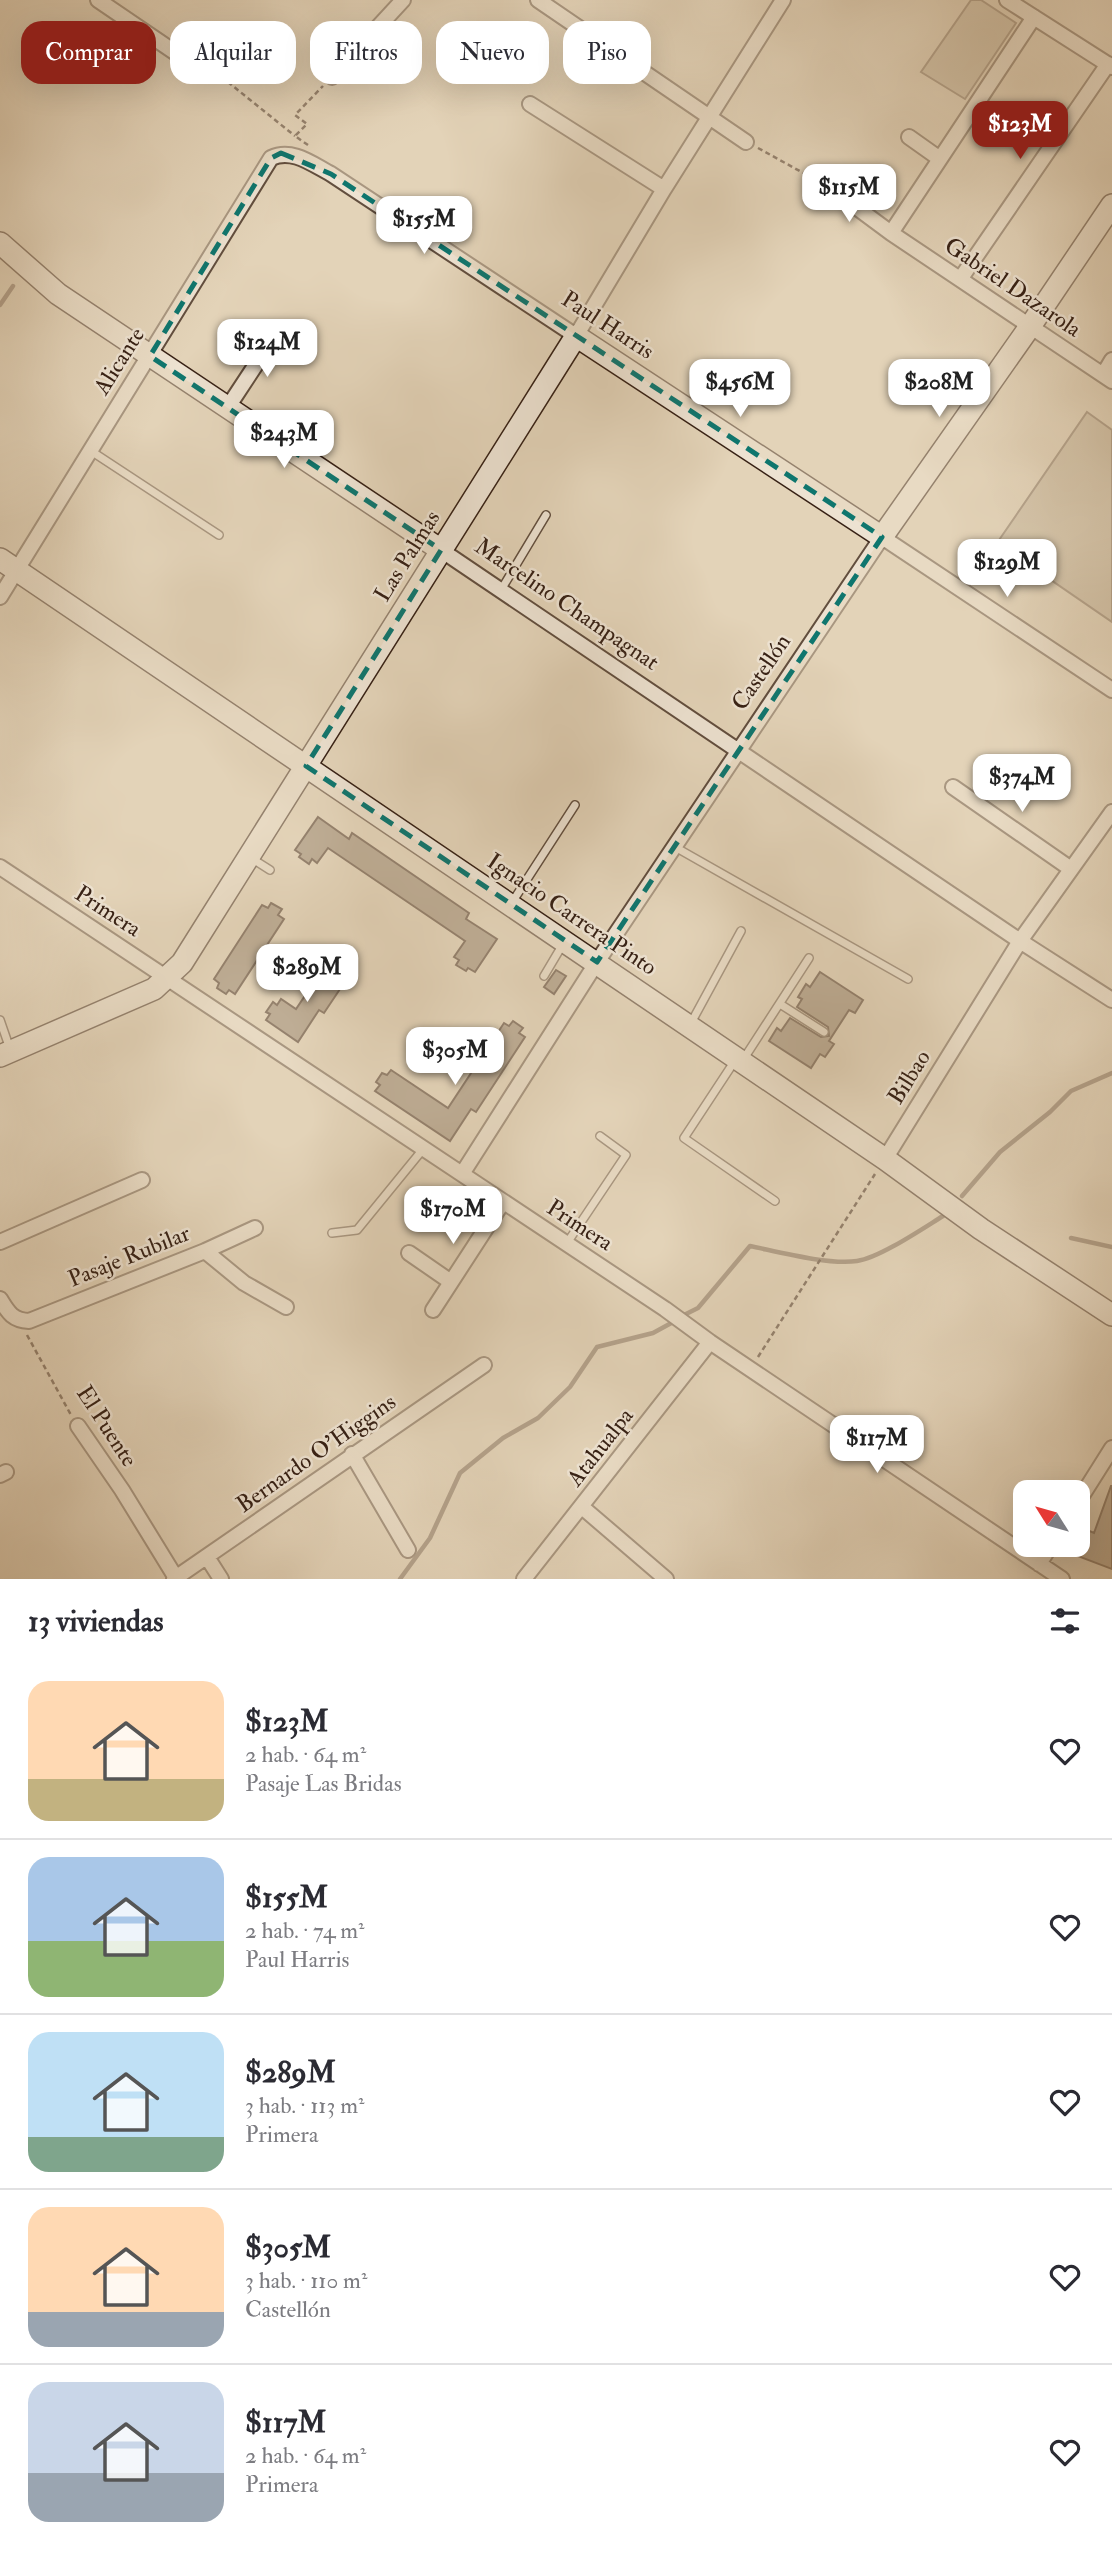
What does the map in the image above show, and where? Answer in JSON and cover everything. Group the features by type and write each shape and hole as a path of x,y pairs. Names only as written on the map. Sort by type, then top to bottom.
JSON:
{"street":[{"path":"98,0 170,48"},
{"path":"383,21 402,0"},
{"path":"538,0 746,142"},
{"name":"Las Palmas","path":"5,1053 153,989 182,963 576,336 664,189 783,0"},
{"path":"961,278 1110,66 1007,0"},
{"path":"891,233 1034,17"},
{"path":"530,104 664,189"},
{"path":"909,137 940,159"},
{"name":"Paul Harris","path":"281,153 299,157 331,174 1112,690"},
{"name":"Alicante","path":"0,597 8,564 91,451 271,158 281,153"},
{"name":"Gabriel Dazarola","path":"829,187 891,233 1107,378"},
{"name":"Castellón","path":"462,1174 597,962 882,537 1112,205"},
{"name":"Marcelino Champagnat","path":"0,243 58,295 501,590 1020,942 1112,1000"},
{"path":"228,407 278,331"},
{"path":"1107,378 1112,360"},
{"name":"Ignacio Carrera Pinto","path":"8,564 740,1059 981,1229 1112,1315"},
{"path":"953,787 1071,869"},
{"name":"Bilbao","path":"885,1159 1020,942 1112,812"},
{"name":"Primera","path":"0,867 665,1309 1062,1579"},
{"path":"0,1242 142,1180"},
{"path":"433,1310 503,1202"},
{"name":"Pasaje Rubilar","path":"18,1320 29,1321 205,1251 255,1228"},
{"path":"205,1251 244,1283 286,1307"},
{"path":"409,1253 451,1282"},
{"path":"0,1299 10,1315 18,1320"},
{"name":"Atahualpa","path":"524,1579 710,1342"},
{"name":"Bernardo O'Higgins","path":"175,1578 484,1365"},
{"name":"El Puente","path":"78,1426 122,1490 175,1578"},
{"path":"1090,1483 1112,1448"},
{"path":"352,1454 408,1550"},
{"path":"582,1507 666,1579"},
{"path":"208,1557 221,1579"},
{"path":"1039,1564 1043,1558"}],"lane":[{"path":"91,451 219,535"},
{"path":"501,590 546,515"},
{"path":"511,904 575,805"},
{"path":"676,846 908,979"},
{"path":"250,857 270,870"},
{"path":"690,1026 741,931"},
{"path":"544,975 566,941"},
{"path":"775,1201 684,1138 780,1004 809,958"},
{"path":"780,1004 824,1031"},
{"path":"0,1020 5,1053"},
{"path":"567,1244 626,1155 600,1136"},
{"path":"332,1233 357,1230 424,1148"}],"path":[{"path":"232,84 314,150"},
{"path":"295,136 307,124 295,115 325,84"},
{"path":"746,142 829,187"},
{"path":"751,1368 885,1159"},
{"name":"El Puente","path":"18,1320 78,1426"}],"highlighted area":[{"path":"281,153 331,174 882,537 597,962 306,766 441,550 150,356 271,158"}],"shaded area":[{"path":"971,0 981,0 1016,23 965,99 921,72"},
{"path":"1087,412 1112,430 1112,622 997,543"}],"building":[{"path":"318,817 349,839 352,833 469,913 466,919 497,939 475,972 468,968 466,971 456,965 459,960 454,957 465,941 328,848 317,863 312,859 309,864 299,857 301,854 295,850"},
{"path":"271,903 282,909 278,915 284,919 235,994 229,990 226,994 217,988 219,983 214,979 262,905 268,908"},
{"path":"334,964 344,971 340,976 346,980 324,1013 319,1010 298,1042 266,1020 270,1014 266,1012 273,1002 277,1005 281,999 296,1009 325,966 331,970"},
{"path":"556,970 566,976 554,994 544,987"},
{"path":"820,972 863,1000 855,1013 849,1010 829,1041 834,1044 825,1057 820,1054 811,1068 769,1041 777,1028 781,1031 790,1018 821,1037 829,1036 828,1027 797,1007 802,999 798,997 806,984 810,987"},
{"path":"513,1021 523,1028 519,1033 525,1037 476,1112 471,1109 450,1141 375,1091 380,1085 376,1082 382,1073 387,1075 391,1070 448,1108 504,1023 509,1026"},
{"path":"1112,1486 1112,1569 1083,1558 1090,1558 1090,1531 1094,1533"}],"waterway":[{"path":"0,305 13,286"},
{"path":"962,1196 1000,1152 1050,1112 1071,1091 1112,1073"},
{"path":"682,1316 698,1308 750,1246 818,1260 857,1261 888,1249 943,1216"},
{"path":"1071,1238 1112,1247"},
{"path":"400,1579 430,1538 460,1473 503,1438 538,1418 570,1387 597,1347 653,1333 675,1321"}]}
